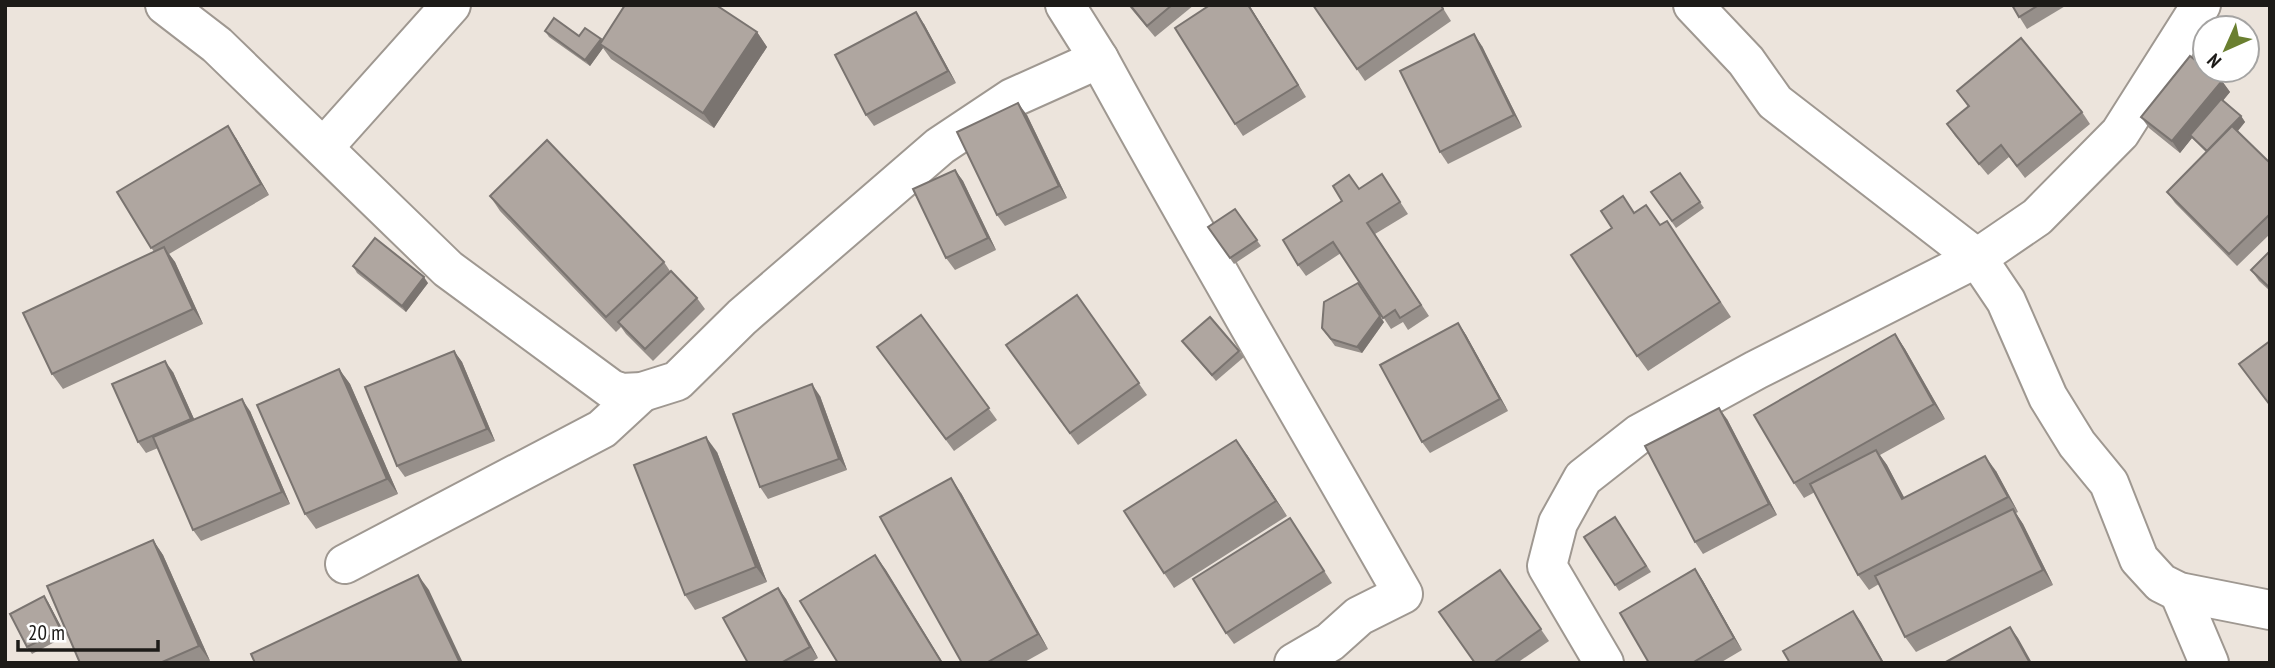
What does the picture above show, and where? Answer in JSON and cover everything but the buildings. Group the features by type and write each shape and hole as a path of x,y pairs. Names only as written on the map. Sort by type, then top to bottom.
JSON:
{"street":[{"path":"165,5 217,45 448,269 611,389 621,393 642,393 677,382 742,317 940,146 1012,98 1100,59"},
{"path":"324,147 451,5"},
{"path":"1065,5 1100,59 1172,194 1242,309 1403,594 1359,617 1330,642 1294,663"},
{"path":"1693,5 1746,61 1775,102 1977,258 2006,302 2048,397 2077,444 2109,484 2139,559 2161,583 2179,592 2259,605 2270,610"},
{"path":"1604,663 1547,566 1558,523 1583,478 1639,434 1756,370 1977,258 2037,217 2120,133 2201,5"},
{"path":"345,564 602,429 642,393"},
{"path":"2179,592 2209,663"}]}
